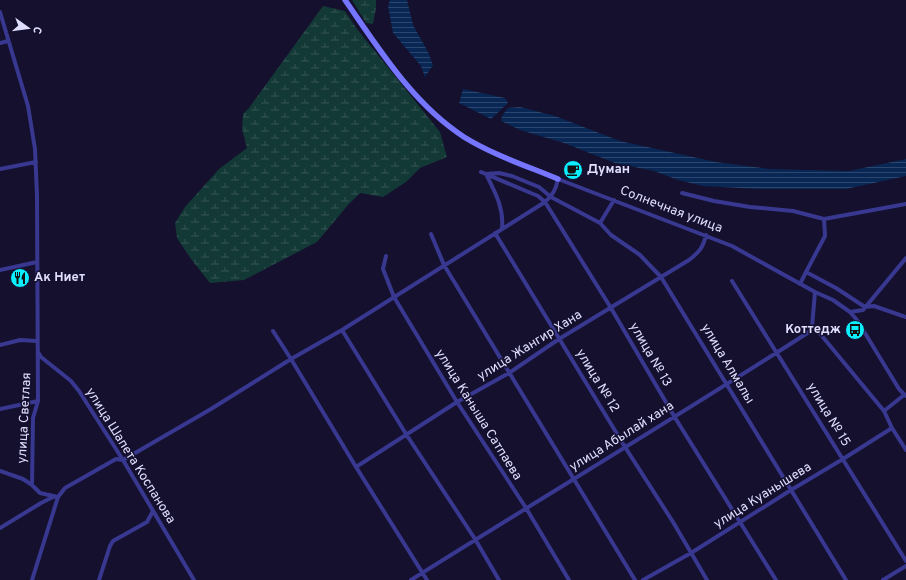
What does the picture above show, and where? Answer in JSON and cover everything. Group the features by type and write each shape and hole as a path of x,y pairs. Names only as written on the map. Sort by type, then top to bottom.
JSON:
{"street":[{"name":"Солнечная улица","path":"346,0 401,77 427,106 464,137 501,156 732,246 800,284 833,300 850,312 857,320 905,396"},
{"name":"улица Светлая","path":"0,12 28,106 36,162 38,401 33,418 32,485"},
{"path":"0,43 8,41"},
{"path":"0,169 36,162"},
{"path":"481,172 538,196 545,202"},
{"name":"улица Алмалы","path":"486,174 498,173 512,176 539,187 551,197 600,223 611,235 640,256 661,277 846,580"},
{"path":"486,174 501,207 503,219 502,228"},
{"path":"32,580 58,497 65,488 116,459 123,460 342,330 444,264 545,202 551,197 555,190 558,178"},
{"path":"682,193 714,201 793,212 824,219 906,204"},
{"path":"600,223 614,200"},
{"name":"улица № 13","path":"545,202 611,308 674,416 776,580"},
{"path":"800,284 825,236 824,219"},
{"name":"улица № 12","path":"495,233 625,447 673,522 707,580"},
{"path":"431,234 444,264 635,580"},
{"name":"улица Жангир Хана","path":"356,467 457,402 509,373 559,339 699,252 703,247 706,236"},
{"name":"улица Каныша Сатпаева","path":"386,256 383,269 394,297 457,402 526,508 569,580"},
{"path":"850,312 862,310 906,258"},
{"path":"0,270 37,262"},
{"path":"806,272 836,288 865,307 874,306 906,317"},
{"name":"улица № 15","path":"732,281 906,561"},
{"name":"улица Абылай хана","path":"411,580 475,539 641,438 808,332 812,327 815,292"},
{"path":"342,330 406,434 500,580"},
{"path":"816,330 884,411 892,428 906,450"},
{"path":"273,331 427,580"},
{"path":"0,345 20,340 37,341"},
{"name":"улица Шапета Коспанова","path":"38,351 41,357 71,381 79,391 123,460 194,580"},
{"path":"884,411 905,396"},
{"path":"0,409 38,401"},
{"name":"улица Куанышева","path":"643,580 691,553 892,428"},
{"path":"0,471 23,479 40,493 58,497"},
{"path":"0,528 41,502 53,497"},
{"path":"99,580 113,541 147,522 153,511"},
{"path":"883,580 906,566"}],"green space":[{"path":"352,0 376,0 373,24 366,23"},
{"path":"323,6 345,11 357,29 440,132 447,157 420,168 406,182 383,197 360,193 317,242 244,280 210,283 177,238 175,223 185,207 219,169 247,148 242,129 243,114 249,108"}],"water":[{"path":"390,0 407,0 413,25 428,52 433,65 425,77 421,66 393,33 388,6"},
{"path":"463,89 505,98 508,103 491,119 459,103"},
{"path":"520,107 555,116 620,141 716,162 769,169 849,171 906,159 906,176 846,189 759,189 703,186 678,180 654,171 615,163 564,143 520,130 501,121 502,116 508,108"}],"place":[{"name":"Думан","path":"573,170"},
{"name":"Ак Ниет","path":"20,278"},
{"name":"Коттедж","path":"855,330"}]}
